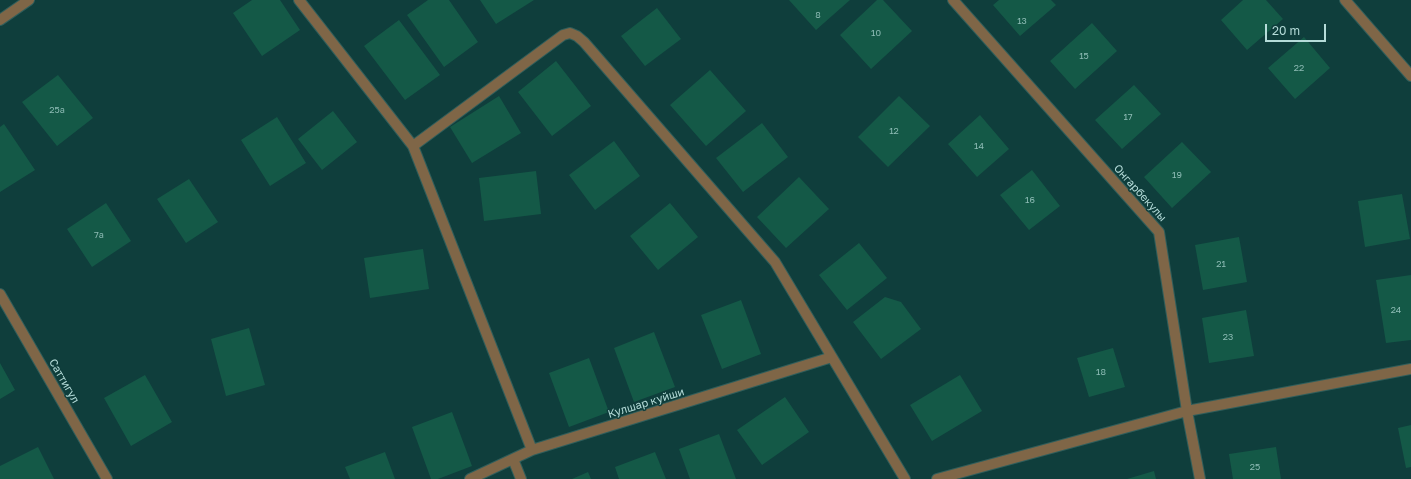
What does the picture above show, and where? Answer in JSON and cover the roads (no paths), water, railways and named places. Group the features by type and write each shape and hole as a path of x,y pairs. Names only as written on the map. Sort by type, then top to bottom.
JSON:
{"street":[{"path":"0,20 29,0"},
{"path":"299,0 413,146 532,450"},
{"name":"Онгарбекулы","path":"953,0 1159,232 1187,411 1200,479"},
{"path":"1345,0 1411,76"},
{"path":"413,146 563,35 570,33 577,36 584,42 775,262 905,479"},
{"name":"Саттигул","path":"0,294 107,479"},
{"name":"Кулшар куйши","path":"470,479 532,450 832,358"},
{"path":"937,479 1187,411 1411,369"},
{"path":"513,459 521,479"}]}
